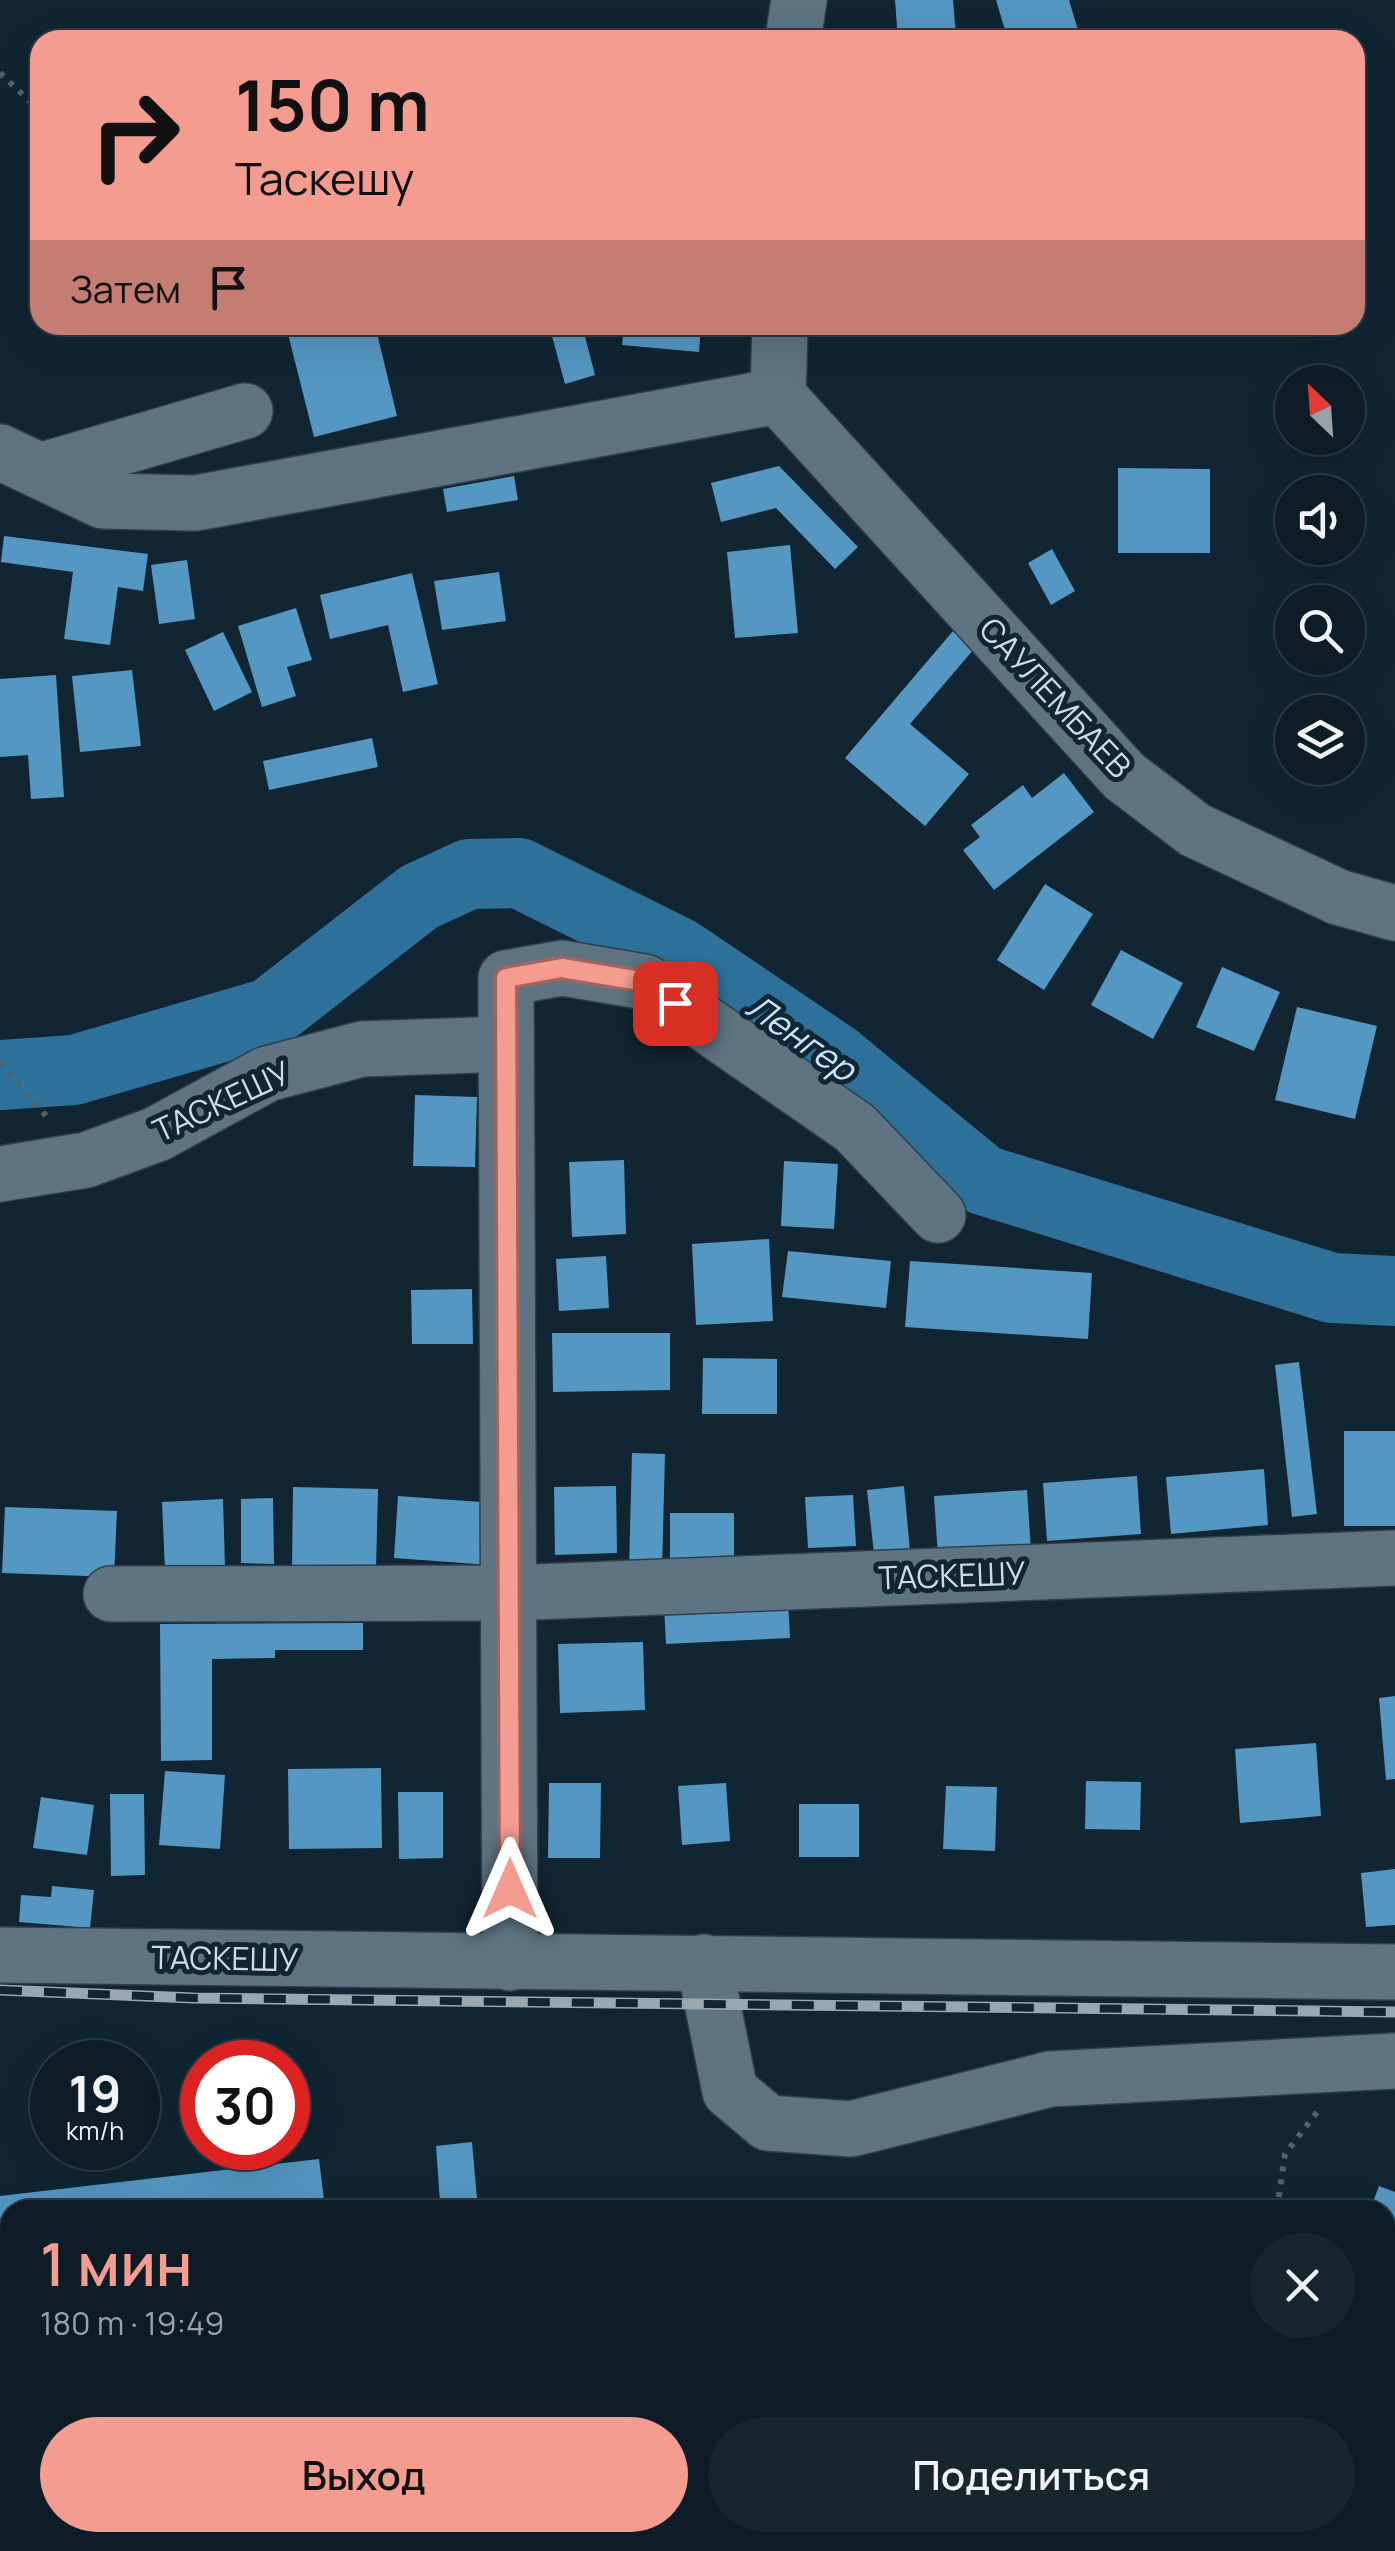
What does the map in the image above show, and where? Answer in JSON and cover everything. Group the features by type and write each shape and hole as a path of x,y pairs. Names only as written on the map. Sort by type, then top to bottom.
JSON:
{"street":[{"path":"795,30 798,0"},
{"path":"20,462 103,501 196,503 778,396 780,335"},
{"name":"САУЛЕМБАЕВ","path":"778,396 1124,776 1195,830 1338,898 1395,913"},
{"path":"20,462 246,411"},
{"path":"510,1963 506,978 562,968 646,982 855,1128 938,1216"},
{"name":"ТАСКЕШУ","path":"0,1174 86,1160 157,1134 267,1074 362,1049 506,1044"},
{"name":"ТАСКЕШУ","path":"111,1594 508,1593 1395,1558"},
{"name":"ТАСКЕШУ","path":"0,1955 1395,1972"},
{"path":"704,1962 730,2091 768,2123 851,2130 1050,2079 1375,2062"}],"path":[{"path":"0,74 30,102"},
{"path":"0,1063 86,1160"},
{"path":"1278,2200 1285,2154 1375,2062"}],"building":[{"path":"895,0 953,0 956,30 897,30"},
{"path":"996,0 1069,0 1078,30 1005,30"},
{"path":"288,335 377,335 397,416 314,437"},
{"path":"552,335 585,335 595,375 565,384"},
{"path":"623,335 700,335 699,352 622,345"},
{"path":"779,466 858,547 835,569 776,508 721,522 711,483"},
{"path":"1118,468 1210,469 1210,553 1118,553"},
{"path":"514,476 518,500 447,512 443,489"},
{"path":"4,536 148,554 143,591 118,587 110,645 64,639 73,572 1,562"},
{"path":"790,545 798,633 735,638 727,552"},
{"path":"1052,549 1075,591 1051,605 1028,563"},
{"path":"187,560 195,619 159,624 151,565"},
{"path":"499,572 506,621 442,630 434,581"},
{"path":"412,573 438,684 403,692 388,625 330,639 320,595"},
{"path":"296,608 312,660 287,667 296,696 262,707 238,626"},
{"path":"953,631 974,649 910,724 969,774 925,826 845,758"},
{"path":"223,632 252,692 214,711 185,650"},
{"path":"132,670 141,746 80,752 72,676"},
{"path":"56,675 64,797 31,799 28,755 0,757 0,679"},
{"path":"372,738 378,767 269,790 263,761"},
{"path":"1064,773 1094,812 994,890 963,850 980,837 971,825 1023,785 1032,798"},
{"path":"1045,884 1093,914 1044,990 997,960"},
{"path":"1121,950 1183,983 1153,1039 1091,1005"},
{"path":"1222,967 1280,992 1254,1051 1196,1027"},
{"path":"1297,1007 1377,1026 1355,1119 1275,1100"},
{"path":"415,1095 477,1097 475,1167 413,1166"},
{"path":"624,1160 626,1234 572,1237 569,1162"},
{"path":"784,1161 838,1164 834,1229 781,1226"},
{"path":"769,1239 773,1321 696,1325 692,1244"},
{"path":"788,1251 891,1261 886,1308 782,1297"},
{"path":"606,1256 609,1308 559,1311 556,1259"},
{"path":"910,1261 1092,1273 1088,1339 905,1327"},
{"path":"472,1289 473,1344 412,1344 411,1290"},
{"path":"552,1333 670,1333 670,1390 553,1392"},
{"path":"703,1358 777,1359 777,1414 702,1414"},
{"path":"1299,1362 1317,1514 1292,1517 1275,1365"},
{"path":"1344,1431 1395,1431 1395,1526 1344,1526"},
{"path":"632,1453 665,1454 662,1570 629,1570"},
{"path":"1264,1469 1268,1525 1171,1534 1166,1477"},
{"path":"1137,1476 1141,1534 1047,1541 1043,1483"},
{"path":"616,1486 617,1553 555,1555 554,1487"},
{"path":"904,1486 910,1551 874,1554 867,1490"},
{"path":"293,1487 378,1489 376,1569 292,1568"},
{"path":"1027,1490 1031,1550 938,1557 934,1496"},
{"path":"853,1495 856,1546 808,1548 805,1497"},
{"path":"398,1496 495,1503 490,1565 394,1558"},
{"path":"273,1498 274,1564 241,1563 241,1499"},
{"path":"223,1499 225,1567 165,1570 162,1502"},
{"path":"5,1507 117,1511 114,1577 2,1573"},
{"path":"670,1513 734,1513 734,1570 670,1571"},
{"path":"788,1601 790,1638 666,1644 664,1606"},
{"path":"363,1623 363,1650 275,1650 275,1658 212,1659 212,1760 161,1761 160,1624"},
{"path":"643,1642 645,1710 560,1713 558,1644"},
{"path":"1395,1696 1395,1779 1386,1780 1379,1698"},
{"path":"1316,1743 1321,1816 1240,1823 1235,1749"},
{"path":"381,1768 382,1848 289,1849 288,1769"},
{"path":"165,1771 225,1775 220,1849 159,1845"},
{"path":"1086,1781 1141,1782 1140,1830 1085,1829"},
{"path":"549,1783 601,1783 600,1858 548,1858"},
{"path":"726,1783 730,1841 682,1845 678,1786"},
{"path":"946,1786 997,1787 995,1851 943,1849"},
{"path":"398,1792 443,1792 443,1858 399,1859"},
{"path":"110,1794 144,1794 145,1875 111,1876"},
{"path":"41,1797 94,1805 87,1855 33,1848"},
{"path":"799,1804 859,1804 859,1857 799,1857"},
{"path":"1395,1869 1395,1925 1366,1927 1361,1873"},
{"path":"52,1886 94,1890 90,1928 19,1922 21,1895 51,1897"},
{"path":"472,2142 477,2198 440,2200 436,2146"},
{"path":"319,2159 324,2200 0,2200 0,2196 224,2170 310,2170 310,2160"},
{"path":"1379,2186 1395,2192 1395,2200 1374,2200"}],"waterway":[{"name":"Ленгер","path":"0,1075 74,1070 270,1013 419,897 469,874 519,873 678,952 835,1058 983,1180 1332,1288 1395,1291"}],"railway":[{"path":"0,1990 193,1998 1395,2012"}],"route":[{"path":"510,1889 506,978 562,968 646,982 675,1003"}]}
